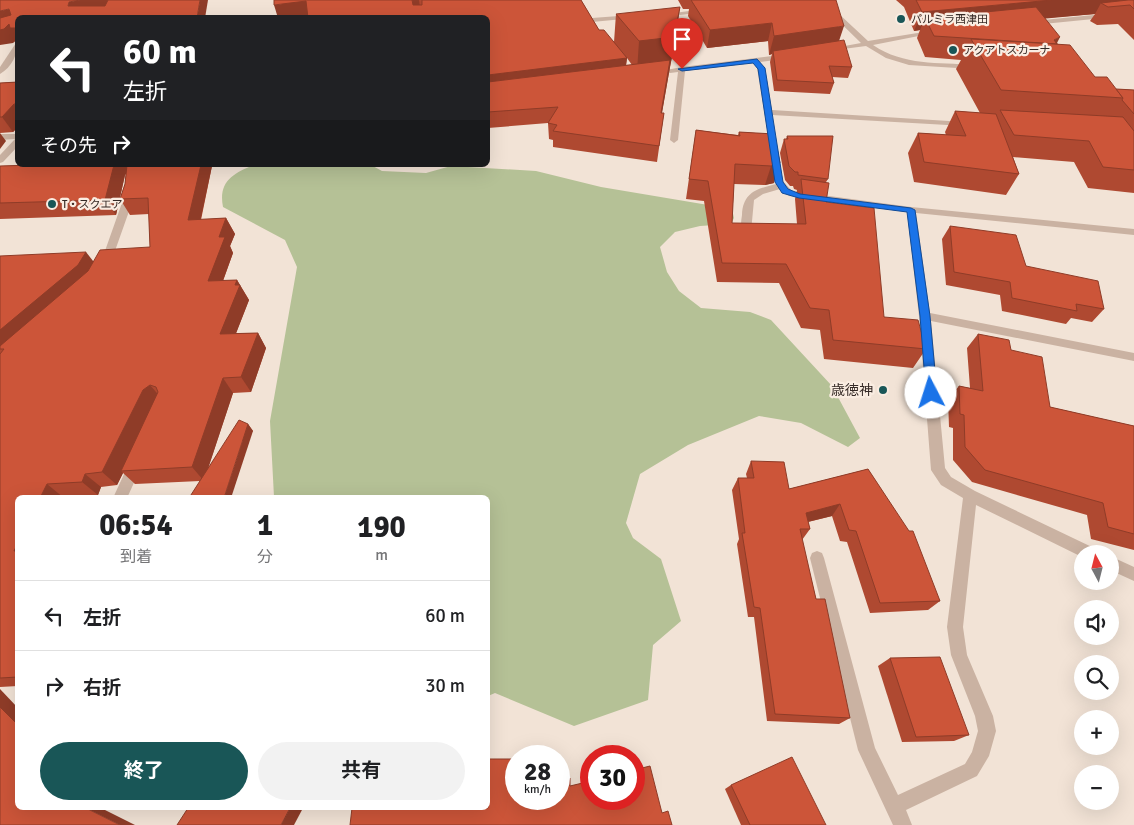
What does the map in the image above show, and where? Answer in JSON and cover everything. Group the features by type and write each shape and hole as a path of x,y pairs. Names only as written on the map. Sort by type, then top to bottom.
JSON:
{"street":[{"path":"811,3 821,1 867,42 884,54 900,61 978,67"},
{"path":"655,15 714,11"},
{"path":"1038,35 1028,23 1134,13"},
{"path":"591,19 636,17"},
{"path":"825,50 944,31"},
{"path":"643,74 800,54"},
{"path":"0,60 14,59"},
{"path":"0,72 14,59"},
{"path":"755,60 761,68 781,186 789,193 799,196 911,210 1134,232"},
{"path":"674,140 682,69"},
{"path":"768,112 974,125"},
{"path":"0,137 15,136"},
{"path":"0,160 15,143"},
{"path":"100,275 108,260 128,200 131,176 135,167"},
{"path":"746,232 747,204 750,196 760,191 781,186"},
{"path":"911,210 925,316 938,470 946,481 970,495 1074,545"},
{"path":"925,316 1134,357"},
{"path":"121,495 143,448"},
{"path":"894,806 971,770 980,756 987,731 984,716 959,655 956,641 955,627 970,495"},
{"path":"817,558 867,750 903,825"},
{"path":"1119,567 1134,574"}],"green space":[{"path":"249,167 375,167 382,171 426,173 447,167 468,167 536,171 601,187 732,209 734,218 731,224 700,226 675,232 660,247 667,272 679,291 701,308 750,312 771,320 832,386 860,438 848,447 801,423 759,416 688,445 640,474 626,523 633,538 661,559 681,621 653,645 648,700 574,726 495,693 490,695 490,495 274,495 270,421 297,267 285,240 223,207 222,198 225,185 240,171"}],"building":[{"path":"0,0 80,0 69,2 68,6 105,6 108,0 200,0 198,15 15,15 15,28 10,28 9,24 0,30 0,18 11,15 9,9 0,11"},
{"path":"274,0 412,0 413,5 422,5 422,0 581,0 599,30 604,30 627,58 490,75 490,15 308,15 306,1 274,5"},
{"path":"691,0 836,0 844,26 774,36 772,23 710,30"},
{"path":"916,0 1052,0 922,12"},
{"path":"1134,0 1134,9 1130,5 1108,7 1101,3"},
{"path":"680,7 674,37 639,41 616,14"},
{"path":"1036,7 1060,37 1054,40 1057,44 934,36 925,18"},
{"path":"971,39 1070,45 1095,77 1107,77 1123,98 1001,90"},
{"path":"844,40 852,67 829,66 834,83 777,80 773,51"},
{"path":"670,60 661,113 664,113 659,146 553,131 557,125 548,123 558,107 490,112 490,82"},
{"path":"15,82 15,104 2,117 0,117 0,83"},
{"path":"1116,89 1134,90 1134,114 1122,100 1123,98"},
{"path":"1000,110 1123,117 1134,131 1134,170 1103,167 1089,141 1014,135"},
{"path":"955,111 996,114 1019,174 924,162 918,133 966,136"},
{"path":"696,130 740,136 739,132 774,134 780,163 771,166 735,164 732,223 806,224 801,179 829,183 826,202 874,208 884,317 918,320 926,349 833,340 829,310 810,308 786,264 722,263 708,181 689,179"},
{"path":"787,136 833,136 828,179 798,175 798,172 795,172 789,166 784,139 788,139"},
{"path":"0,166 113,167 105,200 0,203"},
{"path":"127,167 201,167 188,220 226,218 219,237 225,237 208,281 237,280 235,285 240,285 220,334 258,333 241,377 223,378 192,467 121,471 158,392 156,387 150,385 143,390 102,472 85,474 82,482 47,484 42,495 15,495 15,677 0,678 0,354 4,349 0,349 0,346 88,271 100,250 150,247 148,198 120,199 125,184"},
{"path":"950,226 1016,235 1026,266 1098,281 1104,309 1076,304 1077,311 1012,298 1010,282 954,272"},
{"path":"86,252 78,265 0,330 0,256"},
{"path":"978,334 1009,340 1011,350 1042,357 1050,407 1134,426 1134,534 1108,527 1103,503 985,470 965,447 964,415 960,414 959,386 983,391"},
{"path":"239,420 248,424 225,495 191,495"},
{"path":"751,461 784,462 789,489 868,469 909,531 913,531 940,601 880,603 856,531 849,530 840,504 806,513 810,529 800,529 816,599 825,599 850,718 775,714 760,608 754,607 742,533 745,533 738,478 754,478"},
{"path":"940,657 969,735 916,737 890,658"},
{"path":"0,707 15,722 15,810 90,810 120,825 0,825"},
{"path":"792,757 826,825 750,825 731,785"},
{"path":"490,759 505,759 505,810 570,810 570,786 580,784 580,810 645,810 645,767 650,766 662,813 668,811 672,825 350,825 352,810 490,810"},
{"path":"187,810 289,810 281,825 177,825"}],"place":[{"name":"パルミラ西津田","path":"901,19"},
{"name":"アクアトスカーナ","path":"953,50"},
{"name":"T・スクエア","path":"52,204"},
{"name":"歳徳神","path":"883,390"}],"route":[{"path":"682,69 755,60 761,68 779,182 785,191 799,196 911,210 925,316 931,393"}]}
